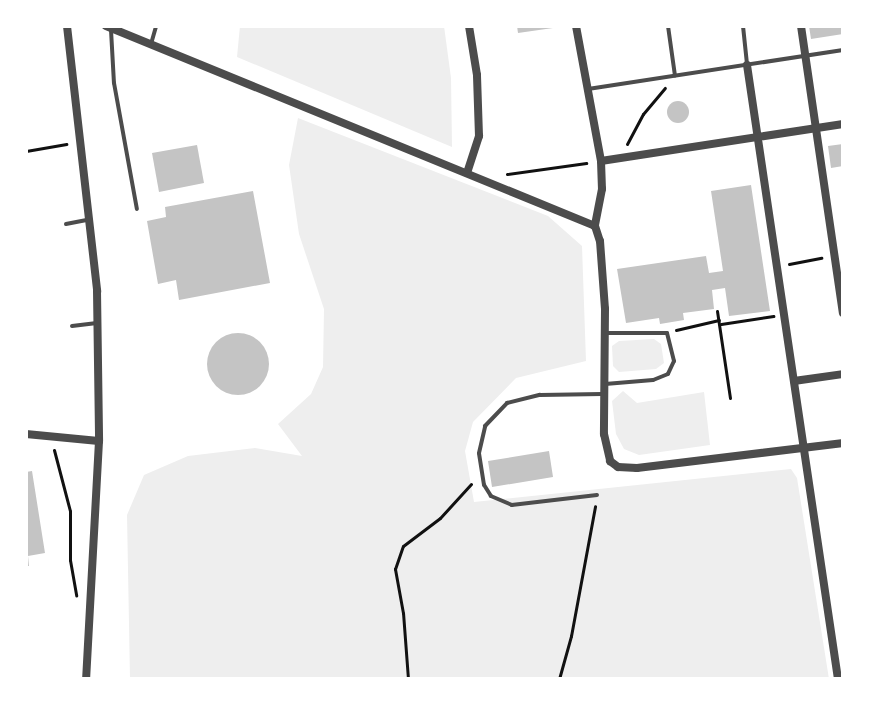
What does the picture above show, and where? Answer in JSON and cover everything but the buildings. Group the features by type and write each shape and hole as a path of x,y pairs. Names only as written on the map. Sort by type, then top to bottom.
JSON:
{"street":[{"path":"67,26 98,323 99,441 86,679"},
{"path":"467,173 479,136 477,75 469,26"},
{"path":"576,26 601,161 602,189 595,226 600,241 604,333 602,390 610,461 618,467 637,468 843,443"},
{"path":"801,26 843,313"},
{"path":"109,27 595,226"},
{"path":"747,65 838,679"},
{"path":"601,161 843,124"},
{"path":"794,381 843,374"},
{"path":"26,434 99,441"}],"lane":[{"path":"151,44 156,26"},
{"path":"668,26 675,76"},
{"path":"743,26 747,65"},
{"path":"109,27 114,83 137,209"},
{"path":"587,89 843,50"},
{"path":"66,224 89,220"},
{"path":"72,326 98,323"},
{"path":"597,495 512,505 491,496 481,471 479,453 485,426 507,403 540,395 602,390 668,374 674,361 667,333 604,333"}],"path":[{"path":"619,158 643,114 675,76"},
{"path":"26,151 80,141"},
{"path":"495,172 505,175 601,161"},
{"path":"777,266 835,255"},
{"path":"717,311 730,398"},
{"path":"690,325 784,314"},
{"path":"54,437 54,454 70,511 70,560 76,600"},
{"path":"408,679 403,613 395,569 403,546 460,500 481,471"},
{"path":"559,679 571,636 597,495"}],"shaded area":[{"path":"240,26 444,26 451,78 452,147 237,57"},
{"path":"298,118 548,216 582,246 586,361 516,378 473,422 465,451 474,502 791,469 797,478 829,679 130,679 127,515 144,475 188,456 255,448 302,456 278,424 311,394 323,367 324,309 299,234 289,165"},
{"path":"654,339 661,344 664,363 656,369 619,372 613,366 612,346 619,341"},
{"path":"623,391 637,403 704,392 710,445 639,455 624,449 616,434 612,401"}]}
